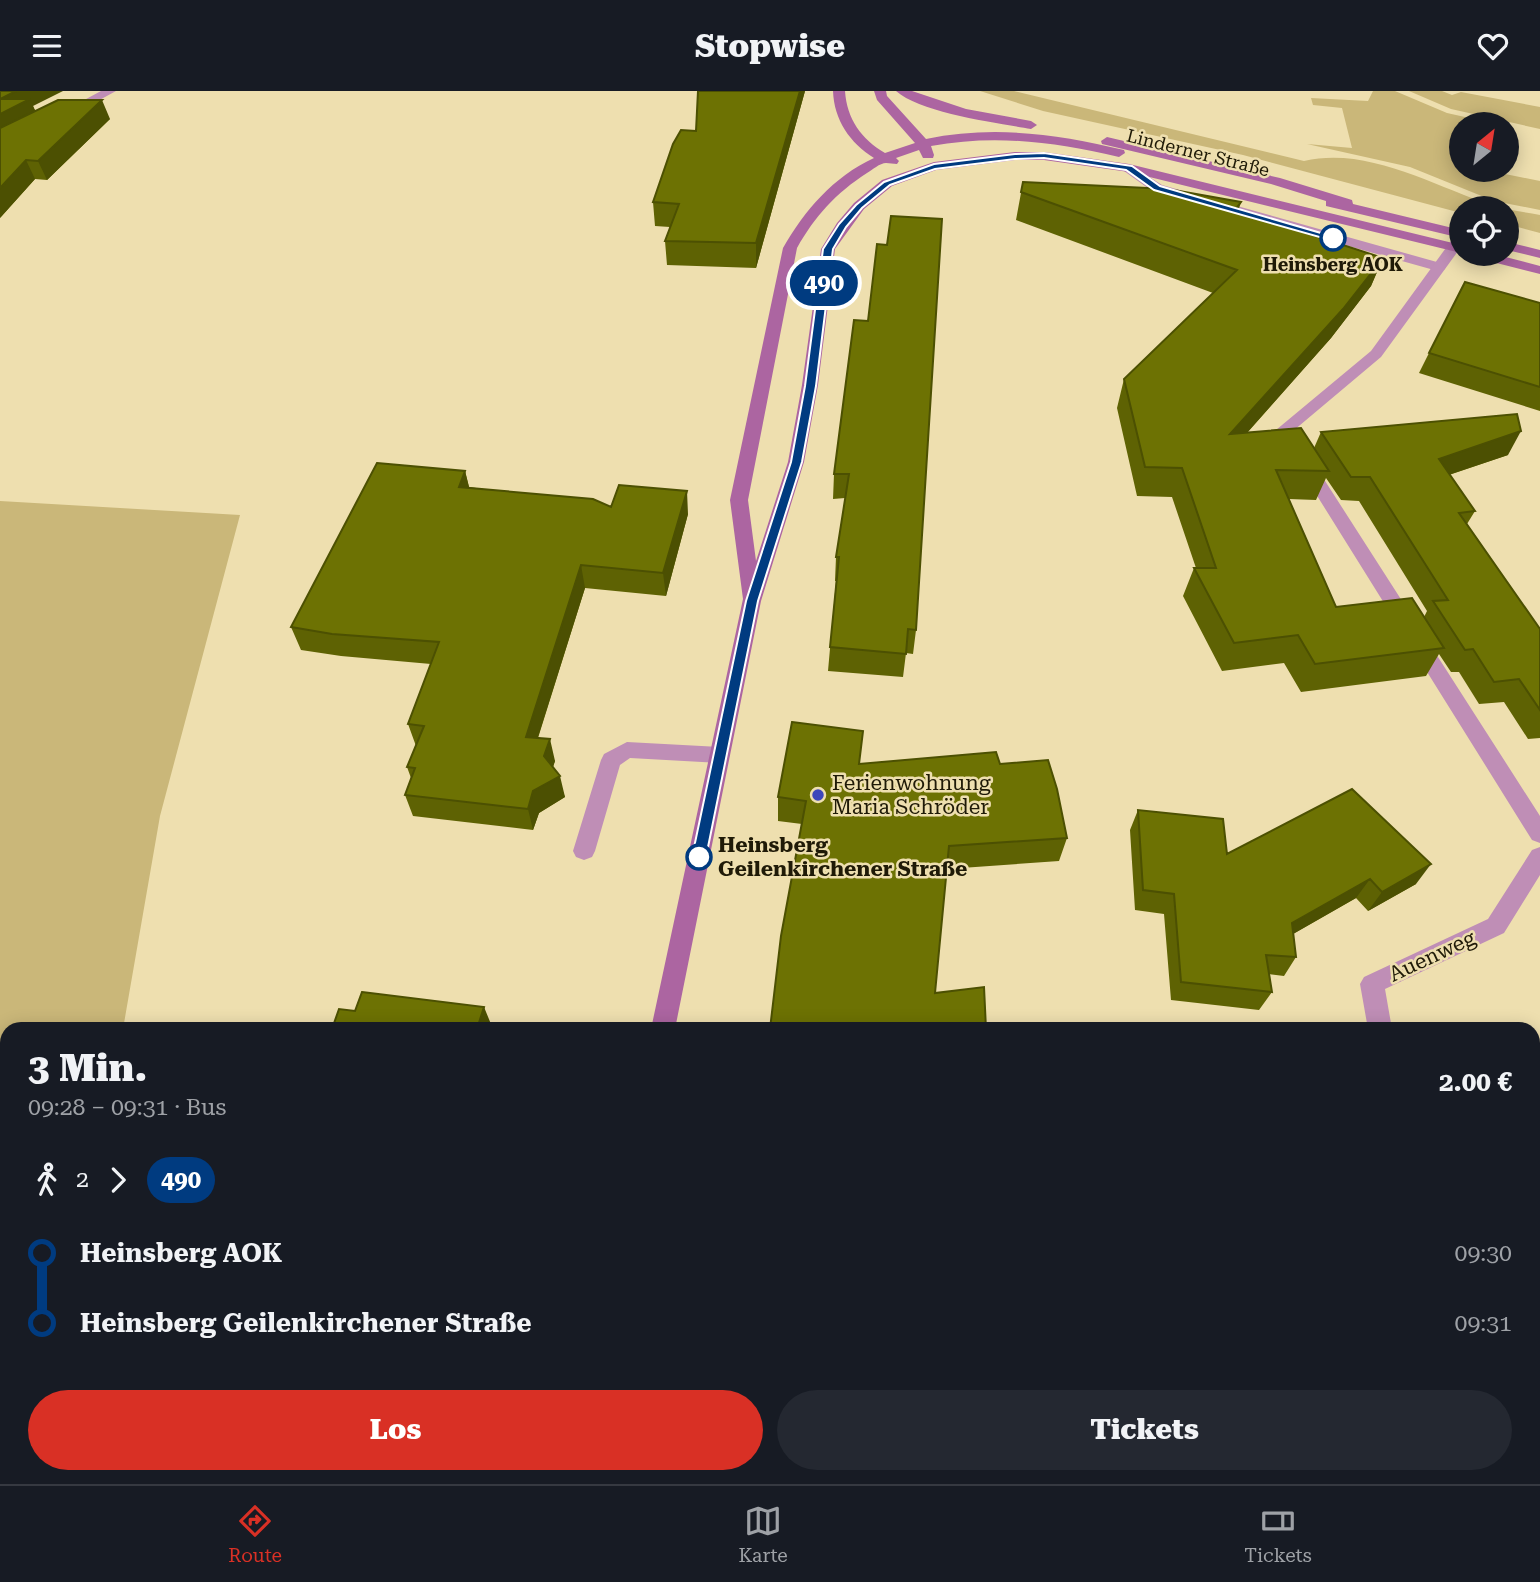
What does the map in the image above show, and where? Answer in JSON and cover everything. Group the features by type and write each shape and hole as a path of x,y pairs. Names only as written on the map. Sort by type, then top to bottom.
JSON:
{"street":[{"path":"61,115 110,91"},
{"path":"839,91 838,101 859,141 882,158 927,168"},
{"path":"880,91 881,97 924,145 927,168"},
{"path":"902,91 926,103 962,114 1052,129 1178,157 1275,181 1389,215"},
{"name":"Linderner Straße","path":"752,601 739,500 790,248 801,224 817,204 835,188 882,158 924,145 986,135 1034,137 1069,142 1272,191 1389,215 1449,238"},
{"name":"Linderner Straße","path":"927,168 1015,156 1044,156 1129,168 1449,240"},
{"path":"664,1022 752,601 796,462 810,386 828,249 842,226 887,183 927,168"},
{"path":"1129,168 1157,188 1438,267"},
{"path":"1519,249 1540,254"},
{"path":"1449,254 1376,353 1284,430 1540,834"},
{"path":"1519,265 1540,270"},
{"path":"584,851 611,760 627,750 720,755"},
{"name":"Auenweg","path":"1379,1022 1371,984 1496,926 1540,856"}],"shaded area":[{"path":"980,91 1014,91 1304,161 1328,158 1376,163 1467,196 1449,196 1449,210 1243,155 1043,111"},
{"path":"1373,91 1395,91 1449,113 1449,182 1519,182 1519,177 1540,181 1540,210 1519,206 1519,196 1482,196 1410,167 1307,144 1352,148 1342,108 1313,105 1311,98 1368,101"},
{"path":"1409,91 1442,91 1452,95 1461,92 1540,107 1540,129 1519,124 1519,112 1464,112"},
{"path":"1519,211 1540,215 1540,233 1519,227"},
{"path":"0,501 240,515 160,816 124,1022 0,1022"}],"building":[{"path":"0,91 16,91 0,99"},
{"path":"698,91 800,91 756,243 665,241 679,204 653,202 673,144 681,130 696,131"},
{"path":"0,99 30,99 0,114"},
{"path":"58,100 102,100 38,161 26,160 0,188 0,128"},
{"path":"1023,182 1168,189 1241,202 1235,210 1383,258 1343,309 1230,434 1301,428 1329,471 1276,470 1336,607 1412,598 1444,648 1315,664 1298,635 1234,643 1194,568 1216,568 1182,468 1145,467 1124,379 1237,270 1021,192"},
{"path":"891,216 942,219 916,630 908,629 906,654 830,647 839,557 836,557 849,474 834,474 854,320 868,321 877,244 887,245"},
{"path":"1465,282 1540,303 1540,387 1429,353"},
{"path":"1517,414 1521,431 1439,459 1475,511 1459,513 1540,629 1540,710 1519,679 1494,682 1473,649 1465,650 1433,601 1448,600 1370,477 1351,477 1321,432"},
{"path":"377,463 465,471 459,487 593,499 611,507 619,485 687,491 663,573 581,565 526,737 550,739 544,756 560,776 533,791 528,809 405,795 415,768 407,767 424,726 408,724 439,642 332,634 291,627"},
{"path":"792,722 863,731 859,764 996,752 1000,764 1048,760 1067,838 949,846 935,993 984,987 986,1022 771,1022 781,936 806,801 778,797"},
{"path":"1352,789 1431,864 1382,892 1370,879 1292,923 1296,957 1266,955 1272,992 1181,982 1174,894 1143,890 1138,810 1223,819 1227,854"},
{"path":"362,992 484,1007 479,1022 334,1022 339,1009 355,1011"}],"bus line":[{"name":"490","path":"699,857 752,601 796,462 810,386 828,249 842,226 859,207 887,183 934,166 1015,156 1044,156 1129,168 1157,188 1333,238"}],"place":[{"name":"Heinsberg AOK","path":"1333,238"},
{"name":"Ferienwohnung Maria Schröder","path":"818,795"},
{"name":"Heinsberg Geilenkirchener Straße","path":"699,857"}]}
